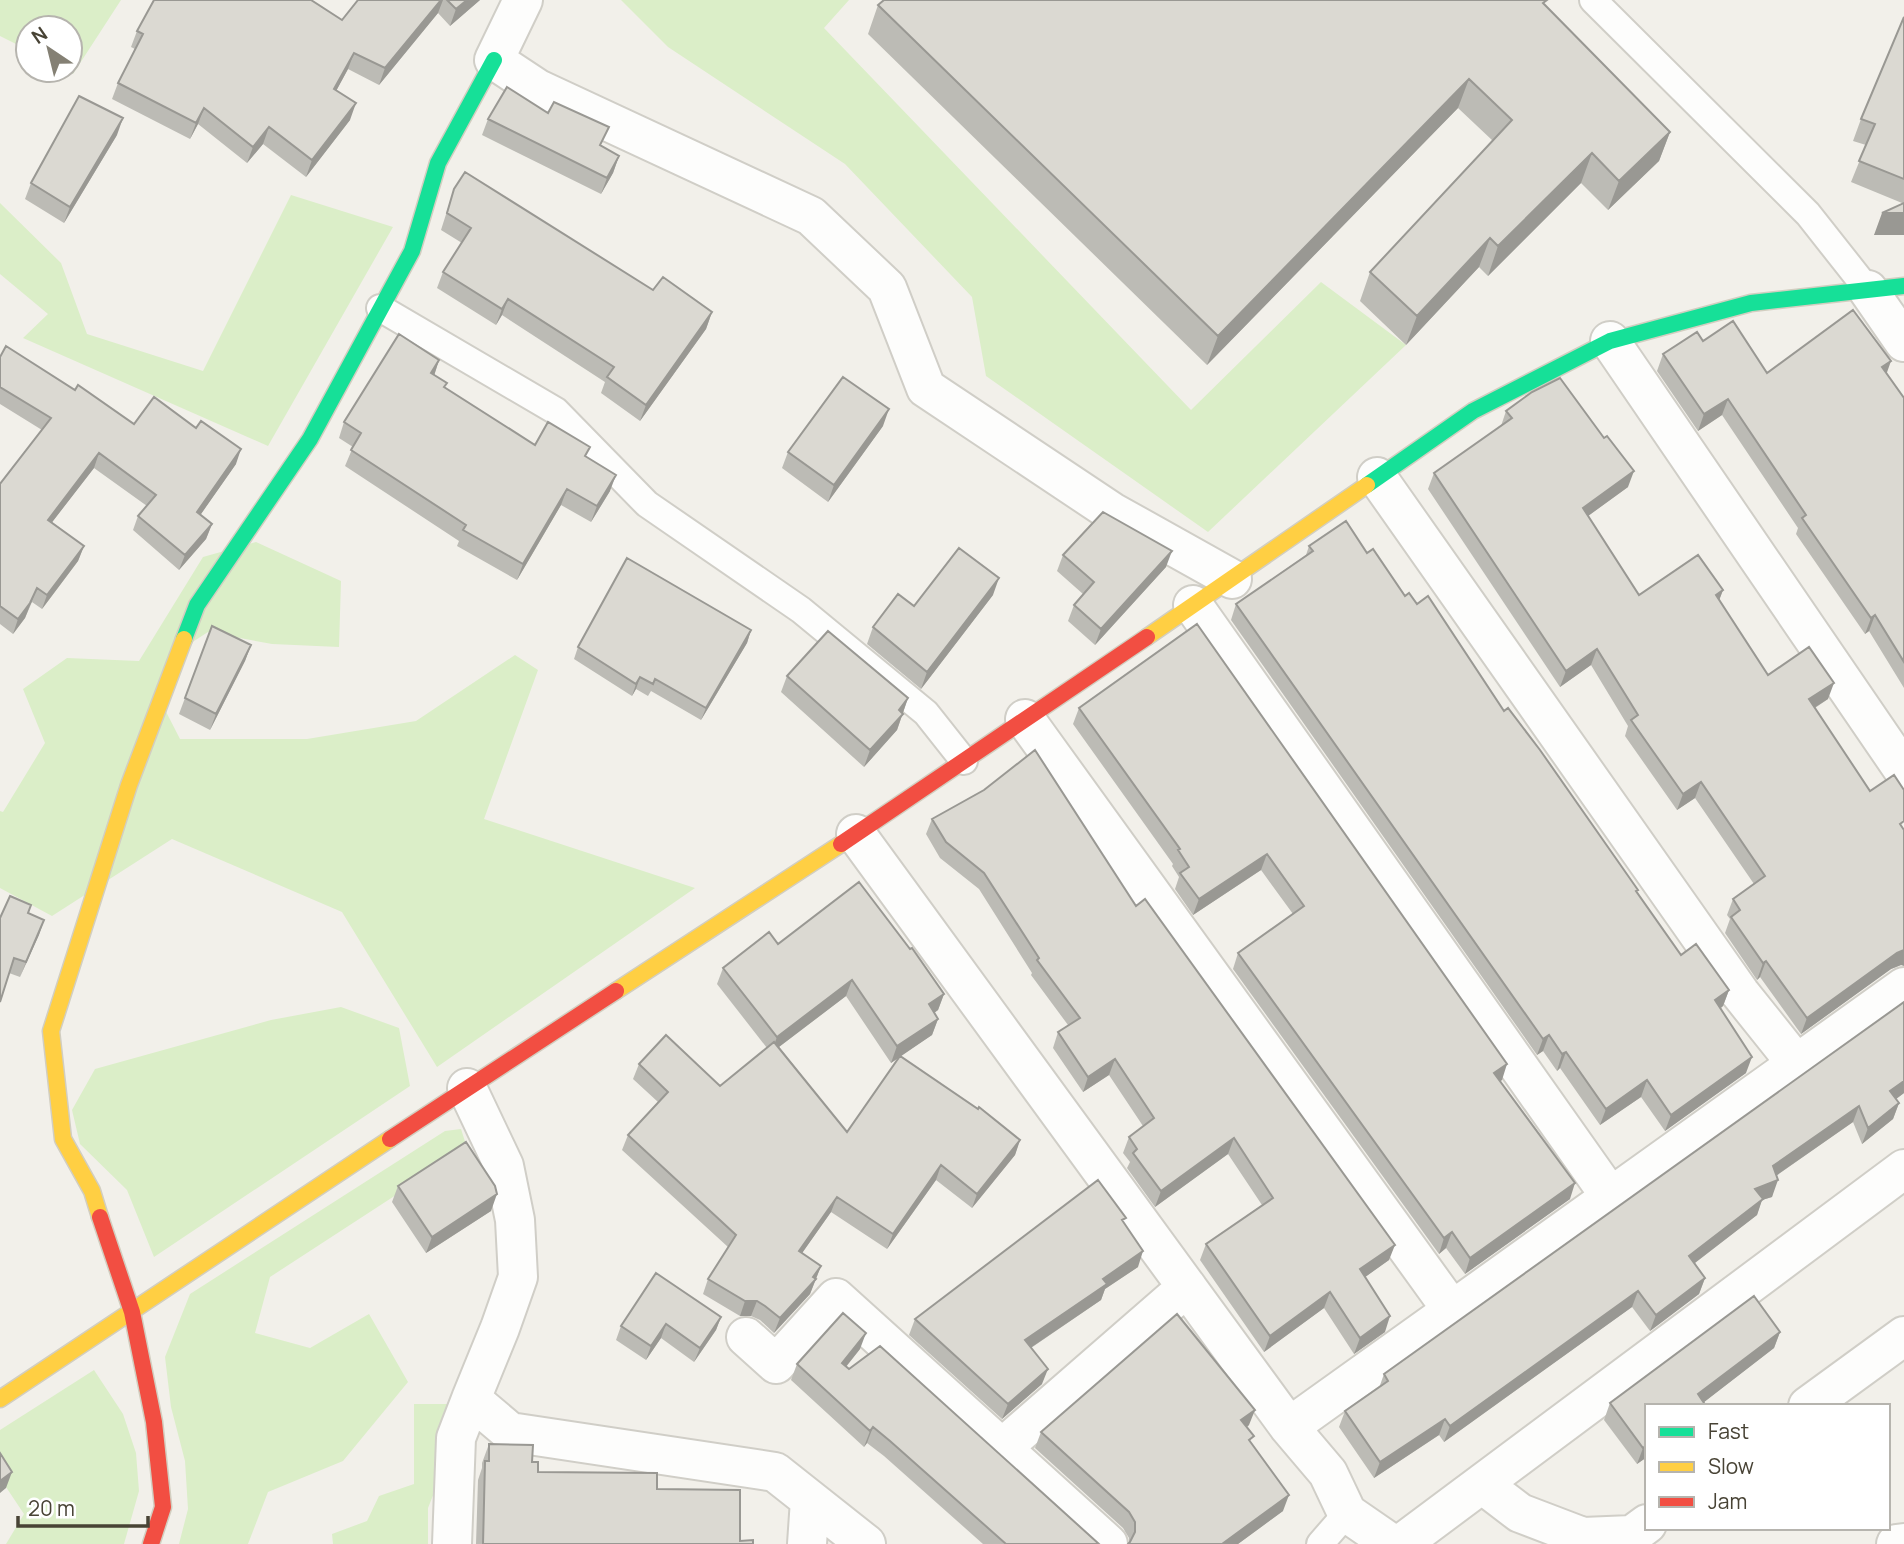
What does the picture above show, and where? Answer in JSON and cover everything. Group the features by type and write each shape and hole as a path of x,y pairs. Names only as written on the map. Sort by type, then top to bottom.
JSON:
{"street":[{"path":"151,1544 163,1507 154,1422 132,1312 92,1191 63,1139 51,1031 129,785 197,605 310,439 412,251 438,163 523,0"},
{"path":"494,60 538,89 811,216 887,288 926,388 1112,512 1232,579"},
{"path":"0,1399 467,1088 856,834 1232,579 1473,411 1610,341 1751,303 1886,288 1904,342"},
{"path":"1610,341 1904,771"},
{"path":"1377,477 1740,993 1796,1063"},
{"path":"1193,605 1610,1196"},
{"path":"1025,719 1451,1310"},
{"path":"856,834 1289,1427 1328,1473 1347,1513 1392,1544"},
{"path":"1289,1427 1904,987"},
{"path":"452,1544 456,1438 518,1277 515,1220 504,1166 467,1088"},
{"path":"1401,1544 1904,1169"},
{"path":"1002,1448 1187,1287"},
{"path":"746,1337 776,1364 836,1298 1108,1544"},
{"path":"1811,1404 1901,1344"},
{"path":"471,1399 510,1432 775,1472 866,1544"},
{"path":"1482,1484 1520,1513 1583,1537 1632,1535 1645,1525"},
{"path":"807,1544 810,1500"},
{"path":"1896,1544 1904,1543"}],"lane":[{"path":"1593,0 1886,288"},
{"path":"380,308 556,411 647,504 800,610 926,713 964,761"},
{"path":"1320,1544 1347,1513"}],"green space":[{"path":"0,0 121,0 84,57 84,14 14,14 14,43 0,36"},
{"path":"621,0 849,0 824,28 1191,410 1321,282 1406,345 1208,532 986,376 972,297 845,164 668,47"},
{"path":"291,195 393,227 268,446 23,338 48,314 0,274 0,203 61,263 87,334 203,371"},
{"path":"256,542 341,581 339,647 272,644 208,632 171,656 159,698 180,739 307,739 416,721 515,655 538,670 484,819 695,888 437,1067 342,912 172,839 52,916 0,888 0,811 3,812 45,743 23,689 67,658 139,661 203,557"},
{"path":"341,1007 399,1028 410,1086 154,1257 127,1190 80,1144 72,1110 95,1069 271,1020"},
{"path":"461,1129 472,1163 459,1154 270,1277 255,1333 310,1348 369,1314 408,1382 343,1461 268,1492 248,1544 179,1544 188,1509 185,1461 171,1407 165,1357 190,1294 445,1131"},
{"path":"94,1370 123,1414 136,1453 139,1491 124,1544 6,1544 24,1514 0,1478 0,1430"},
{"path":"414,1404 456,1404 456,1438 428,1508 428,1544 333,1544 332,1534 367,1521 379,1496 414,1484"}],"building":[{"path":"154,0 311,0 342,20 358,0 441,0 385,68 354,53 334,89 356,103 312,160 269,127 253,147 204,108 196,123 118,83 143,34 137,31"},
{"path":"447,0 467,0 456,9"},
{"path":"884,0 1547,0 1543,3 1670,132 1619,181 1592,153 1498,246 1490,238 1417,316 1370,272 1512,120 1469,79 1218,336 878,5"},
{"path":"1904,17 1904,179 1859,161 1875,124 1861,119"},
{"path":"507,87 548,113 554,102 609,127 600,145 619,156 607,178 488,119"},
{"path":"79,96 123,118 70,207 31,183"},
{"path":"465,172 653,290 663,277 712,312 646,405 607,377 614,367 508,299 502,309 443,272 471,228 447,213 454,189"},
{"path":"1904,203 1904,213 1882,213"},
{"path":"1853,310 1891,361 1882,367 1904,398 1904,662 1875,615 1871,618 1802,518 1806,515 1728,399 1704,414 1663,354 1697,332 1703,341 1733,321 1767,373"},
{"path":"399,334 439,360 431,373 447,383 444,387 535,445 548,422 590,447 585,456 616,475 597,506 567,489 523,564 463,530 466,525 351,450 361,433 344,422"},
{"path":"6,346 75,390 78,385 134,424 154,397 196,428 201,421 241,449 197,512 212,524 185,555 138,516 156,495 99,453 48,520 84,546 47,595 37,588 18,619 0,606 0,484 51,418 0,387 0,357"},
{"path":"843,377 889,409 834,485 788,452"},
{"path":"1560,378 1604,438 1607,436 1634,471 1583,508 1639,595 1698,555 1723,590 1716,595 1768,675 1809,647 1834,683 1809,699 1870,791 1894,775 1904,790 1904,821 1900,824 1904,830 1904,950 1807,1018 1731,917 1740,910 1733,899 1765,876 1701,782 1683,794 1631,720 1638,715 1597,649 1566,671 1434,473 1512,418 1506,411 1532,392"},
{"path":"1103,512 1172,551 1101,629 1074,605 1094,582 1063,555"},
{"path":"1346,521 1367,553 1373,549 1405,596 1409,593 1417,604 1428,596 1504,711 1508,708 1540,750 1681,955 1696,944 1729,990 1715,1000 1752,1057 1671,1115 1647,1080 1606,1109 1566,1052 1562,1054 1549,1035 1543,1039 1236,604 1313,551 1309,546"},
{"path":"959,548 999,578 927,672 873,627 898,594 914,606"},
{"path":"627,558 751,630 706,708 655,679 653,684 640,677 636,684 578,647"},
{"path":"1197,624 1507,1064 1494,1073 1575,1183 1470,1258 1452,1232 1444,1238 1238,953 1304,906 1267,854 1199,899 1180,873 1189,867 1178,850 1180,849 1079,708"},
{"path":"212,626 251,645 216,714 185,698"},
{"path":"828,631 908,698 899,710 903,714 870,750 787,676"},
{"path":"1035,750 1136,906 1145,899 1395,1245 1360,1269 1390,1316 1360,1338 1330,1292 1270,1336 1206,1244 1273,1198 1234,1138 1161,1191 1133,1153 1137,1149 1129,1137 1154,1118 1115,1059 1088,1077 1058,1032 1080,1018 1037,960 1039,958 984,873 946,842 932,819 984,790"},
{"path":"859,882 910,949 912,948 944,994 929,1004 938,1019 897,1046 852,980 777,1037 723,968 769,932 778,944"},
{"path":"10,896 31,905 28,913 44,920 26,962 14,958 0,1002 0,918"},
{"path":"1904,1002 1904,1081 1890,1091 1899,1103 1868,1128 1859,1106 1773,1166 1778,1180 1755,1189 1763,1199 1689,1256 1705,1278 1656,1315 1638,1291 1450,1426 1445,1419 1380,1462 1345,1411 1388,1381 1384,1374"},
{"path":"666,1035 720,1086 774,1042 847,1132 900,1056 978,1109 979,1107 1020,1140 977,1194 941,1165 893,1234 837,1197 799,1251 821,1266 813,1277 816,1279 780,1318 757,1301 745,1301 708,1279 736,1235 628,1135 668,1092 639,1064"},
{"path":"466,1142 495,1186 497,1194 432,1237 398,1186"},
{"path":"1098,1180 1126,1218 1122,1220 1143,1251 1103,1279 1107,1284 1025,1340 1048,1369 1008,1404 915,1319"},
{"path":"656,1273 721,1317 700,1348 666,1324 651,1346 621,1326"},
{"path":"1754,1296 1780,1332 1698,1394 1703,1404 1645,1404 1643,1448 1610,1403"},
{"path":"843,1313 866,1333 842,1363 849,1369 880,1346 1099,1544 1006,1544 890,1441 873,1427 870,1431 797,1364"},
{"path":"1177,1314 1255,1410 1241,1420 1254,1436 1249,1440 1289,1495 1222,1544 1128,1544 1135,1532 1135,1522 1129,1512 1041,1432"},
{"path":"489,1444 533,1445 532,1462 538,1462 538,1472 657,1473 657,1489 740,1490 740,1541 753,1540 753,1544 483,1544 485,1461 489,1461"},
{"path":"0,1453 12,1472 0,1481"}],"traffic: fast":[{"path":"184,639 197,605 310,439 412,251 438,163 494,60"},
{"path":"1367,485 1473,411 1610,341 1751,303 1904,286"}],"traffic: slow":[{"path":"1147,637 1367,485"},
{"path":"100,1217 92,1191 63,1139 51,1031 129,785 184,639"},
{"path":"616,991 841,844"},
{"path":"0,1399 390,1139"}],"traffic: jam":[{"path":"841,844 1147,637"},
{"path":"390,1139 616,991"},
{"path":"100,1217 132,1312 154,1422 163,1507 151,1544"}]}
